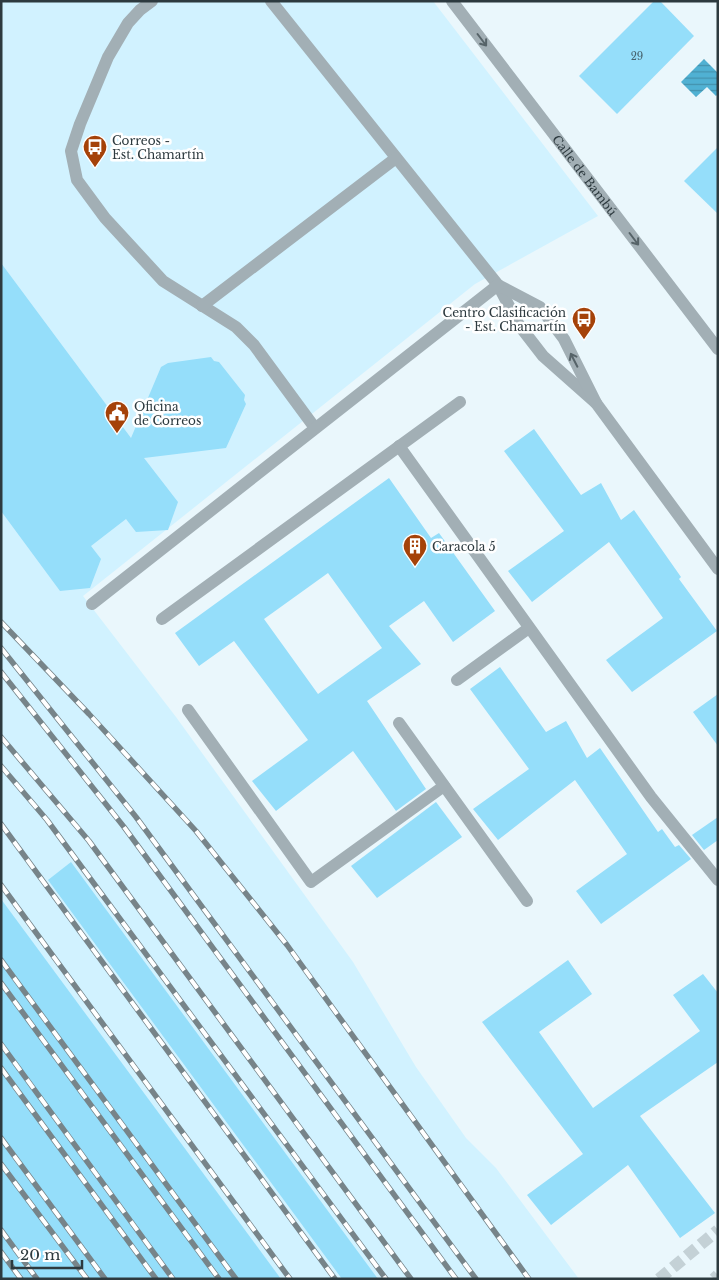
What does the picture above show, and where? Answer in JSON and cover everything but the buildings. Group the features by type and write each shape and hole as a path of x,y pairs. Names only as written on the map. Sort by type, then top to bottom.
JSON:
{"street":[{"path":"152,1 128,23 108,57 80,124 71,152 77,180 105,218 163,281 236,327 254,345 315,428"},
{"path":"271,1 498,285 519,325 543,356 596,403"},
{"name":"Calle de Bambú","path":"452,1 718,349"},
{"path":"202,306 396,158"},
{"path":"498,285 540,307 564,339 596,403 718,569"},
{"path":"92,604 498,285"},
{"path":"162,619 460,402"},
{"path":"399,446 651,797 718,880"},
{"path":"457,680 529,628"},
{"path":"188,710 311,882 444,786"},
{"path":"399,723 527,901"}],"shaded area":[{"path":"1,1 433,1 598,216 475,284 83,596 176,717 353,962 416,1067 466,1138 496,1168 579,1279 1,1279"}],"water":[{"path":"704,59 718,73 718,94 716,96 707,87 696,97 681,82"}],"tunnel":[{"path":"659,1279 718,1230"},
{"path":"714,1279 718,1275"}],"railway":[{"path":"1,622 89,714 196,831 287,945 529,1279"},
{"path":"1,648 136,817 476,1279"},
{"path":"1,672 124,827 456,1279"},
{"path":"1,737 89,841 411,1279"},
{"path":"1,766 47,820 386,1279"},
{"path":"1,824 335,1279"},
{"path":"1,885 290,1279"},
{"path":"1,960 236,1279"},
{"path":"1,983 219,1279"},
{"path":"1,1044 173,1279"},
{"path":"1,1068 156,1279"},
{"path":"1,1138 105,1279"},
{"path":"1,1164 87,1279"},
{"path":"1,1230 37,1279"},
{"path":"1,1252 21,1279"}],"place":[{"name":"Correos - Est. Chamartín","path":"95,168"},
{"name":"Centro Clasificación - Est. Chamartín","path":"584,340"},
{"name":"Oficina de Correos","path":"117,434"},
{"name":"Caracola 5","path":"415,567"}]}
